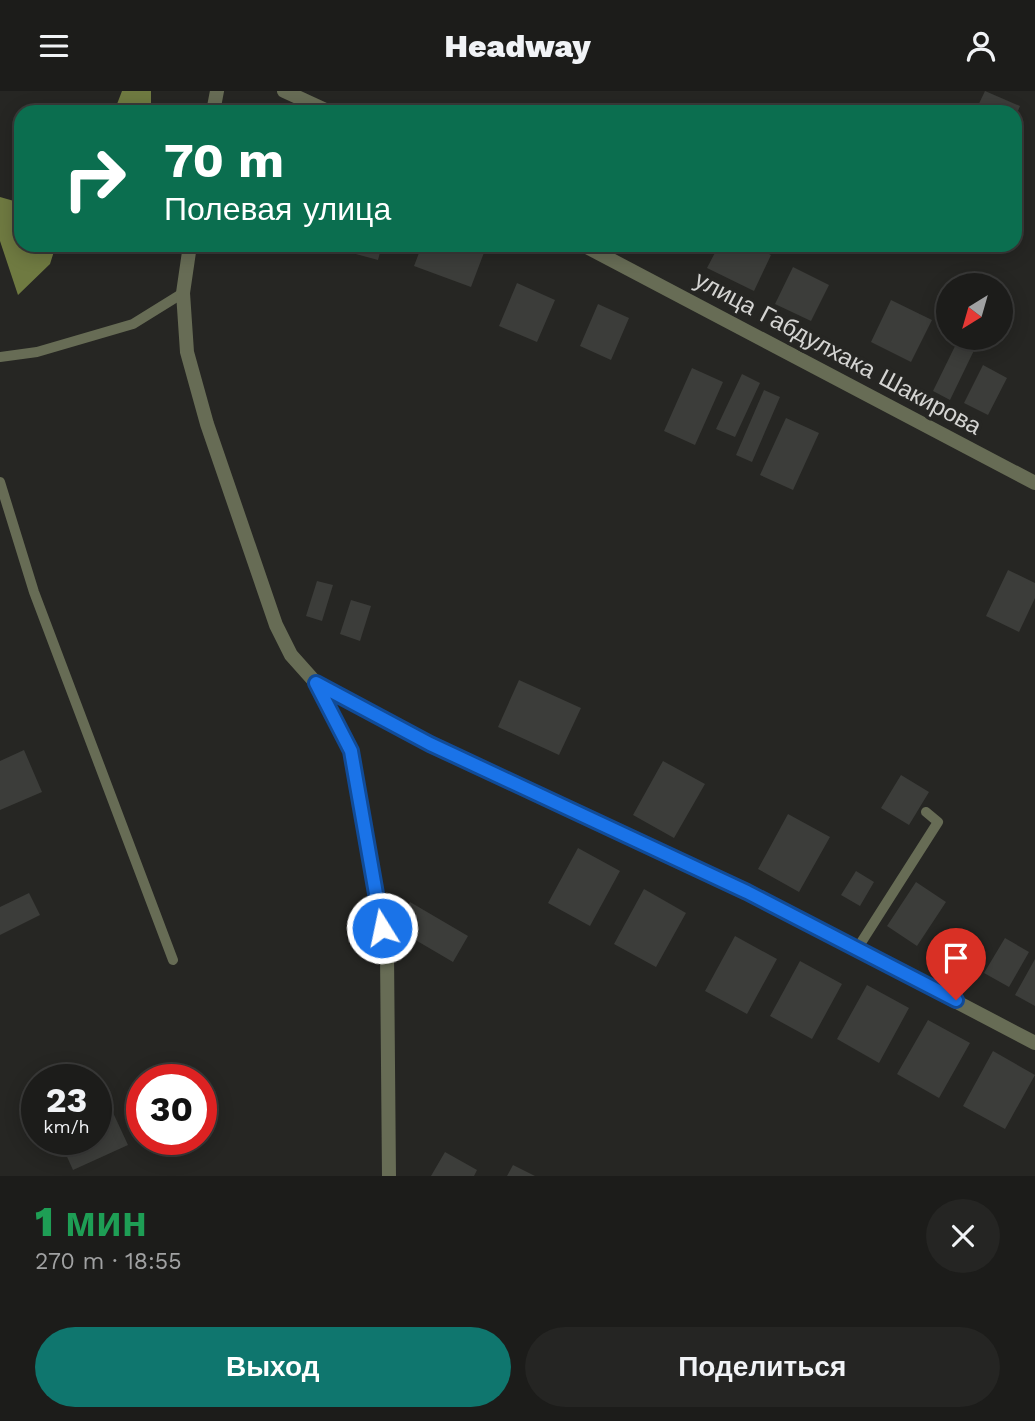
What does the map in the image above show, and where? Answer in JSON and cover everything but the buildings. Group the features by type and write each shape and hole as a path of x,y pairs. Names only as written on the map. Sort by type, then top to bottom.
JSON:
{"street":[{"path":"285,91 315,105"},
{"path":"189,252 183,293 187,352 207,424 276,625 291,655 316,683 351,751 387,953 389,1176"},
{"name":"улица Габдулхака Шакирова","path":"596,252 1035,483"},
{"path":"316,683 430,744 747,892 1035,1043"}],"lane":[{"path":"0,357 37,352 133,324 183,293"},
{"path":"0,482 34,592 173,960"},
{"path":"857,949 938,822 926,812"}],"shaded area":[{"path":"122,91 151,91 151,105 117,105"},
{"path":"0,197 14,201 14,252 54,252 50,264 18,295 0,241"}],"route":[{"path":"382,928 351,751 316,683 430,744 747,892 956,1000"}]}
